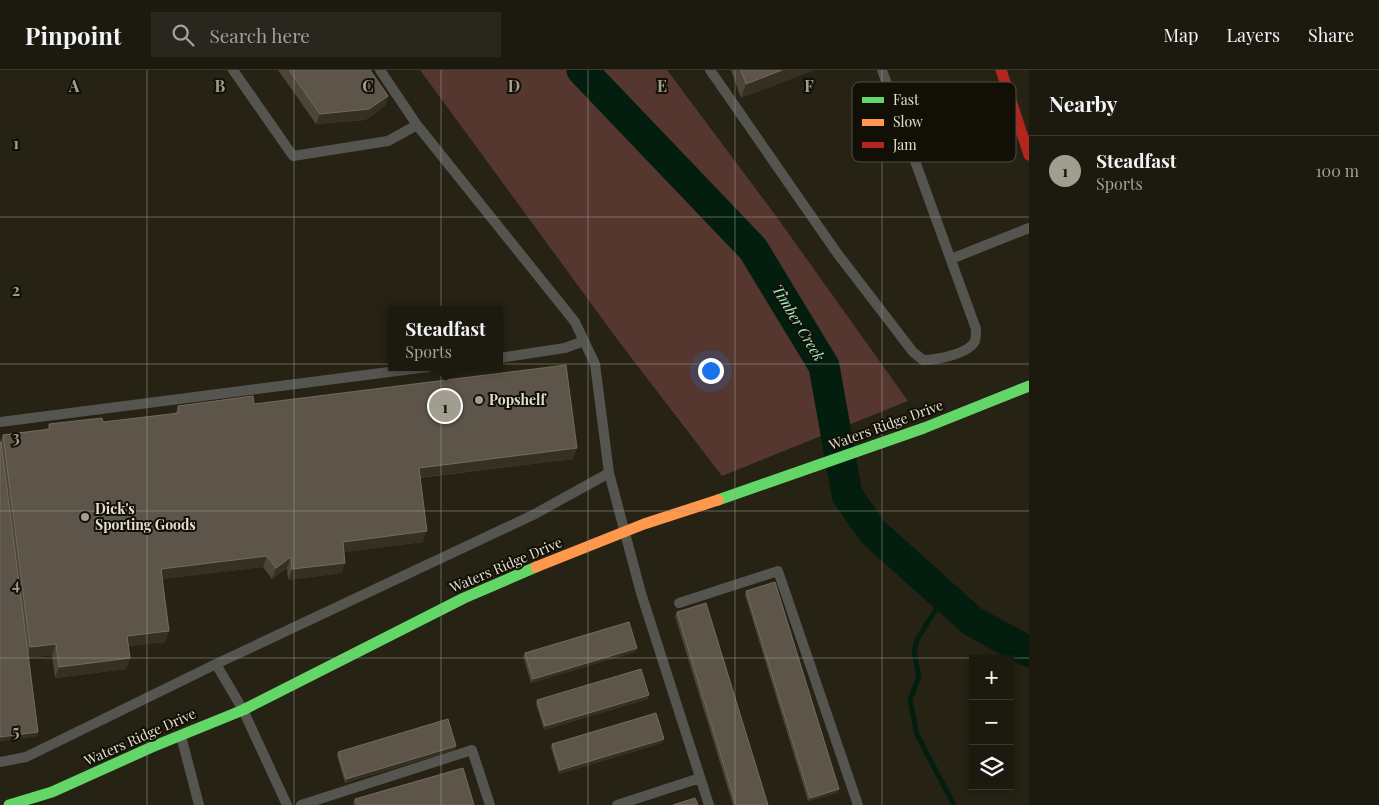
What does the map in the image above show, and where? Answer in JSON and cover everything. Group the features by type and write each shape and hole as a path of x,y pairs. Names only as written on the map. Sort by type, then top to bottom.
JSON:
{"street":[{"path":"1001,70 1005,82"},
{"path":"1016,116 1029,155"},
{"name":"Waters Ridge Drive","path":"9,805 52,792 180,735 243,710 464,598 626,531 744,492 924,428 1029,386"}],"lane":[{"path":"234,70 293,156 388,141 417,124"},
{"path":"380,70 417,124 575,322 595,364 609,473 641,593 709,805"},
{"path":"710,70 837,253 914,352 923,360 936,360 967,349 975,341 976,329 915,162"},
{"path":"882,70 886,82"},
{"path":"951,260 1029,228"},
{"path":"503,357 565,348 584,341"},
{"path":"0,422 397,371"},
{"path":"0,762 26,757 216,664 533,515 609,473"},
{"path":"679,603 778,571 858,805"},
{"path":"216,664 243,710 287,805"},
{"path":"180,735 198,805"},
{"path":"302,805 472,750 490,805"},
{"path":"617,805 700,778"}],"shaded area":[{"path":"420,70 667,70 776,216 908,401 722,476 620,343"}],"building":[{"path":"289,70 370,70 388,96 369,109 320,114"},
{"path":"741,70 782,70 746,84"},
{"path":"566,365 577,448 419,468 427,531 343,542 345,563 292,569 291,557 276,568 267,556 161,569 169,631 127,636 130,658 59,667 56,644 30,647 3,435 50,429 49,424 102,418 103,422 179,413 178,406 253,396 254,404"},
{"path":"0,442 38,732 0,737"},
{"path":"775,582 839,789 810,798 746,591"},
{"path":"706,603 768,805 736,805 677,612"},
{"path":"629,622 637,648 533,679 525,653"},
{"path":"641,669 649,695 545,726 537,700"},
{"path":"656,713 664,739 560,770 552,744"},
{"path":"448,719 456,746 346,779 338,752"},
{"path":"463,768 474,805 357,805 355,799"},
{"path":"695,798 698,805 673,805"}],"waterway":[{"name":"Timber Creek","path":"582,70 753,249 824,366 847,495 873,532 972,621 1029,652"},
{"path":"944,596 917,640 914,652 919,676 910,700 917,735 954,805"}],"traffic: fast":[{"path":"718,500 924,428 1029,386"},
{"path":"9,805 52,792 152,747 243,710 464,598 536,567"}],"traffic: slow":[{"path":"536,567 644,524 718,500"}],"traffic: jam":[{"path":"1001,70 1005,82"},
{"path":"1016,116 1029,155"}],"place":[{"name":"Popshelf","path":"479,400"},
{"name":"Steadfast","path":"445,406"},
{"name":"Dick's Sporting Goods","path":"85,517"}]}
